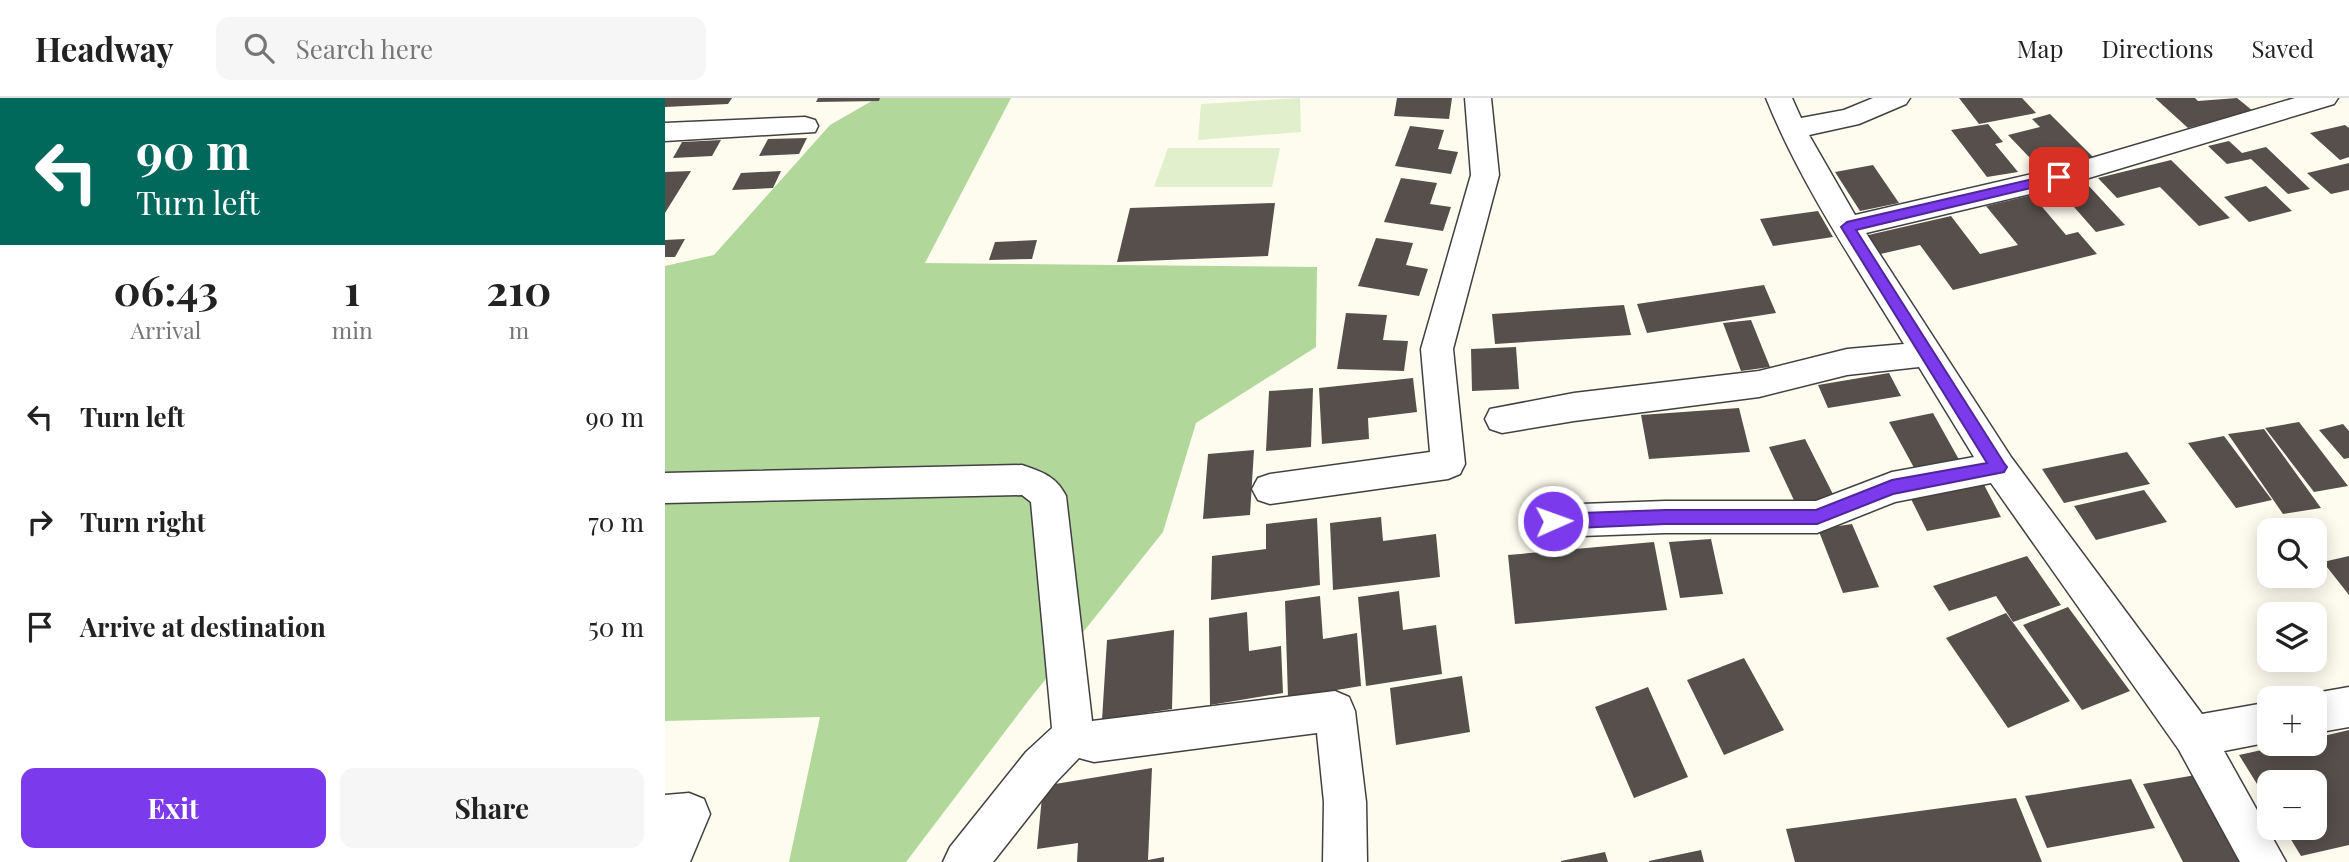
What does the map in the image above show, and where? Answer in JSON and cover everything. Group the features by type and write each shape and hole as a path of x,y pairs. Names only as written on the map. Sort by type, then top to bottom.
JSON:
{"street":[{"path":"1270,489 1448,464 1437,349 1485,175 1478,98"},
{"path":"1786,113 1850,118 1897,98"},
{"path":"1847,227 2059,177 2325,98"},
{"path":"1786,113 1847,227 1999,467 2193,736 2264,862"},
{"path":"665,132 805,126"},
{"path":"1502,419 1574,407 1759,384 1847,362 1927,354"},
{"path":"1553,521 1665,517 1817,517 1892,487 1999,467"},
{"path":"665,488 1022,480 1037,485 1048,496 1073,736"},
{"path":"2327,711 2349,707"},
{"path":"1073,736 1094,742 1335,711 1345,802 1345,862"},
{"path":"2193,736 2257,724"},
{"path":"965,862 1041,767 1073,736"},
{"path":"665,816 689,814 668,862"}],"green space":[{"path":"877,98 1011,98 925,263 1317,267 1316,347 1196,423 1163,532 1029,700 906,862 789,862 820,717 665,721 665,266 714,255 830,125"},
{"path":"1300,98 1301,132 1198,140 1201,104"},
{"path":"1168,148 1280,148 1272,187 1154,187"}],"building":[{"path":"665,98 732,98 728,104 665,107"},
{"path":"818,98 880,98 879,101 816,102"},
{"path":"1397,98 1452,98 1449,119 1394,116"},
{"path":"1959,98 2022,98 2036,113 1979,124"},
{"path":"2155,98 2195,98 2198,101 2237,98 2253,111 2188,128"},
{"path":"2050,114 2093,157 2063,166 2051,153 2031,159 2008,135 2040,127 2032,119"},
{"path":"1988,124 2003,142 1995,144 2018,172 1987,177 1951,130"},
{"path":"2345,125 2349,128 2349,157 2340,160 2310,133"},
{"path":"1410,126 1444,130 1438,149 1458,152 1451,174 1395,166"},
{"path":"807,138 799,154 759,156 768,139"},
{"path":"721,140 712,156 673,158 682,142"},
{"path":"2229,141 2242,153 2266,147 2310,189 2288,194 2251,159 2227,164 2208,146"},
{"path":"2171,160 2230,218 2199,226 2160,187 2117,198 2098,178"},
{"path":"2349,163 2349,190 2331,194 2307,173"},
{"path":"1873,165 1899,203 1860,211 1835,172"},
{"path":"691,171 665,213 665,172"},
{"path":"781,171 773,188 732,190 741,173"},
{"path":"1401,178 1437,183 1430,204 1451,207 1443,231 1384,222"},
{"path":"2088,185 2125,225 2096,232 2060,191"},
{"path":"2266,186 2292,211 2249,222 2224,197"},
{"path":"2032,195 2066,235 2078,232 2097,254 1953,290 1920,245 1876,255 1864,236 1951,216 1980,254 2018,245 1986,206"},
{"path":"1275,203 1268,256 1117,262 1130,208"},
{"path":"1818,211 1833,237 1773,246 1760,219"},
{"path":"1376,238 1413,243 1406,265 1428,269 1419,296 1358,286"},
{"path":"685,239 675,257 665,257 665,240"},
{"path":"1037,240 1032,259 989,260 995,242"},
{"path":"1764,285 1776,313 1647,333 1637,304"},
{"path":"1624,305 1631,335 1495,344 1492,314"},
{"path":"1346,313 1387,315 1383,340 1408,341 1404,371 1337,369"},
{"path":"1751,320 1770,367 1741,371 1723,323"},
{"path":"1516,347 1519,389 1472,391 1471,349"},
{"path":"1889,373 1901,396 1828,408 1818,385"},
{"path":"1413,378 1417,412 1368,418 1369,439 1322,444 1319,388"},
{"path":"1313,388 1311,447 1266,451 1269,391"},
{"path":"1739,408 1750,452 1649,459 1641,415"},
{"path":"1933,413 1962,465 1918,475 1889,422"},
{"path":"2299,422 2348,486 2314,492 2265,428"},
{"path":"2343,424 2349,431 2349,458 2344,459 2319,430"},
{"path":"2264,429 2321,508 2283,514 2228,434"},
{"path":"2224,436 2272,500 2236,508 2188,443"},
{"path":"1805,439 1838,504 1800,513 1769,447"},
{"path":"1254,450 1250,515 1203,519 1208,454"},
{"path":"2127,452 2150,484 2064,503 2042,469"},
{"path":"1982,481 2001,517 1927,531 1909,495"},
{"path":"2144,490 2167,522 2096,540 2074,506"},
{"path":"1381,517 1383,541 1436,534 1440,577 1333,590 1330,523"},
{"path":"1317,518 1320,585 1211,600 1212,556 1266,549 1266,524"},
{"path":"1852,524 1879,587 1843,593 1818,529"},
{"path":"1711,539 1723,594 1680,598 1669,542"},
{"path":"1654,542 1667,610 1515,624 1508,555"},
{"path":"2027,556 2061,605 2013,622 1996,596 1949,611 1933,586"},
{"path":"2349,556 2349,595 2327,567 2327,561"},
{"path":"1399,591 1403,630 1436,625 1442,674 1366,686 1358,597"},
{"path":"1320,596 1323,639 1357,633 1361,686 1288,698 1285,601"},
{"path":"2068,607 2130,691 2082,710 2023,625"},
{"path":"1247,612 1249,651 1281,646 1283,693 1210,705 1209,618"},
{"path":"2006,613 2070,701 2008,728 1946,638"},
{"path":"1174,630 1172,709 1102,720 1107,640"},
{"path":"1744,658 1784,730 1724,755 1687,680"},
{"path":"1462,676 1470,732 1396,745 1390,688"},
{"path":"1648,687 1688,777 1634,798 1595,707"},
{"path":"2349,730 2349,845 2301,856 2291,840 2327,840 2327,770 2257,770 2257,784 2239,755 2257,751 2257,756 2327,756 2327,735"},
{"path":"1152,768 1148,860 1164,857 1164,862 1077,862 1078,843 1037,849 1043,786"},
{"path":"2196,775 2243,862 2183,862 2143,784"},
{"path":"2131,779 2155,828 2047,848 2025,796"},
{"path":"2016,798 2042,862 1795,862 1786,829"},
{"path":"1701,850 1704,862 1649,862 1649,861"},
{"path":"1605,852 1608,862 1561,862 1561,861"}],"route":[{"path":"1553,521 1665,517 1817,517 1892,487 1999,467 1847,227 2059,177"}]}
